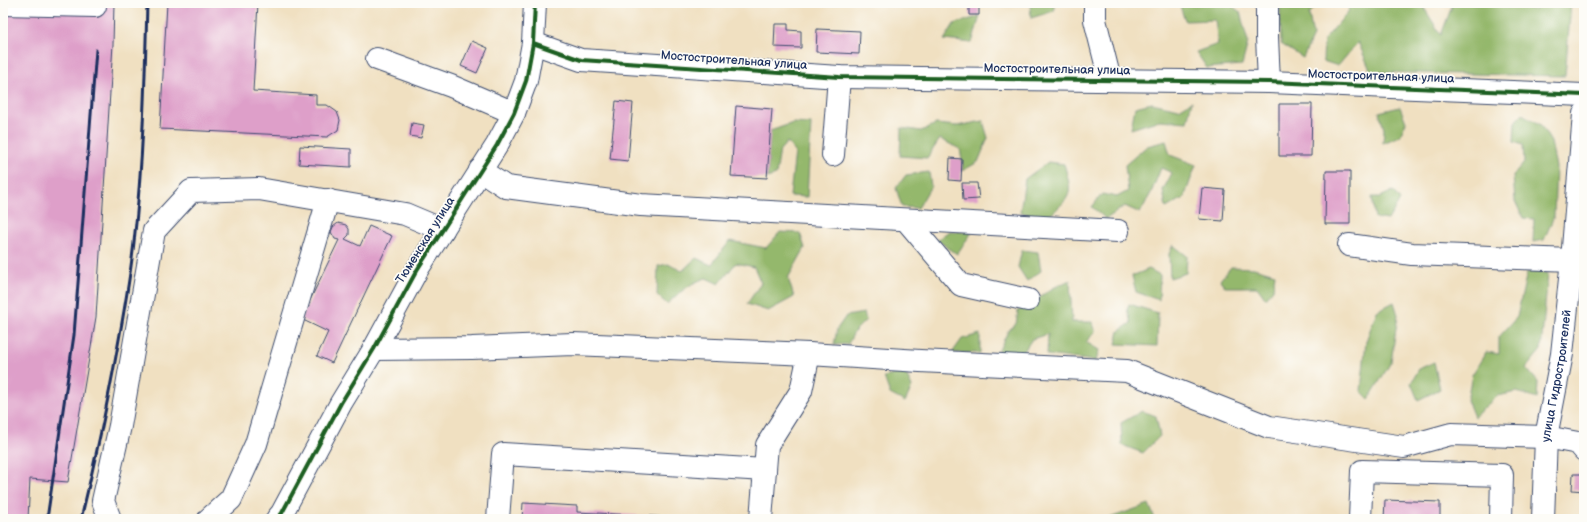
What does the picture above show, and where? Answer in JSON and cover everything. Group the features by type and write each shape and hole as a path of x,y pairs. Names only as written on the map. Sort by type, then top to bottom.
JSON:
{"street":[{"name":"Тюменская улица","path":"285,517 341,403 374,349 417,270 497,145 514,113 526,81 533,43 535,3"},
{"path":"1095,3 1096,20 1110,80"},
{"path":"1267,3 1269,82"},
{"path":"3,4 95,6"},
{"name":"Мостостроительная улица","path":"533,43 581,60 839,78 1269,82 1584,94"},
{"path":"377,59 451,86 514,113"},
{"path":"832,155 839,78"},
{"name":"улица Гидростроителей","path":"1543,519 1546,437 1562,354 1572,260 1584,114"},
{"path":"480,170 506,187 641,205 1118,231"},
{"path":"110,519 103,501 120,426 154,230 191,191 259,189 405,214 443,230"},
{"path":"209,519 231,499 256,444 328,200"},
{"path":"906,220 962,284 1028,300"},
{"path":"1349,245 1412,254 1572,260"},
{"path":"374,349 472,348 573,344 809,354 1127,371 1269,427 1404,448 1451,434 1546,437 1582,441"},
{"path":"761,519 767,445 801,391 809,354"},
{"path":"498,519 503,454 765,470"},
{"path":"1360,519 1362,471 1502,475 1501,519"}],"green space":[{"path":"1030,3 1054,3 1054,11 1031,18"},
{"path":"1179,3 1228,3 1240,12 1248,42 1242,65 1207,68 1196,52 1218,44 1215,20 1185,21"},
{"path":"1280,3 1319,4 1309,14 1313,36 1303,58 1281,44"},
{"path":"1351,3 1421,3 1441,35 1452,3 1514,3 1515,6 1536,10 1538,3 1571,3 1565,76 1371,72 1358,42 1338,66 1323,61 1324,40 1348,12"},
{"path":"980,16 972,43 944,40 954,24"},
{"path":"1192,101 1187,122 1160,120 1131,129 1135,107 1152,103 1179,109"},
{"path":"1400,107 1406,122 1400,136 1383,143 1384,129 1379,112"},
{"path":"1522,114 1540,124 1551,142 1556,167 1554,216 1544,240 1533,242 1534,219 1523,218 1515,201 1513,176 1524,163 1523,145 1514,142 1515,122"},
{"path":"983,121 988,138 978,162 962,171 960,149 940,139 927,158 900,156 901,128 921,131 936,124 957,126"},
{"path":"793,123 811,124 807,197 790,196 795,152 787,142 780,150 776,175 767,178 770,131"},
{"path":"1166,141 1170,155 1196,165 1184,198 1166,208 1163,190 1172,173 1161,168 1151,193 1140,213 1125,206 1106,219 1092,207 1102,194 1117,197 1128,191 1125,165 1147,146"},
{"path":"1048,162 1064,164 1069,183 1068,195 1061,205 1046,219 1020,212 1025,179"},
{"path":"929,172 931,186 918,208 902,207 896,188 906,175"},
{"path":"1393,191 1400,200 1388,220 1375,218 1372,197 1380,197"},
{"path":"949,231 972,232 957,254 937,240"},
{"path":"780,232 800,233 805,248 788,278 794,297 768,311 747,304 761,283 754,267 736,263 719,284 706,278 700,280 685,289 667,304 657,295 658,266 668,264 682,271 696,258 711,265 730,241 766,248"},
{"path":"1173,245 1187,256 1186,273 1170,278 1169,254"},
{"path":"1022,250 1038,252 1041,271 1027,281 1018,267"},
{"path":"1231,267 1254,268 1275,274 1273,289 1265,298 1257,287 1225,287 1220,280"},
{"path":"1149,269 1160,275 1159,300 1136,292 1132,276"},
{"path":"1527,272 1548,273 1541,350 1526,368 1538,382 1537,399 1517,392 1497,396 1474,417 1467,400 1472,375 1486,352 1499,354 1499,337 1517,317"},
{"path":"1070,280 1072,322 1092,322 1095,332 1086,342 1099,350 1096,361 1047,355 1048,334 1032,339 1022,354 997,354 1009,329 1016,324 1018,311 1053,288"},
{"path":"1394,302 1398,315 1391,362 1369,399 1361,391 1366,341 1377,311"},
{"path":"1129,304 1158,313 1157,346 1116,344 1119,331 1131,323 1127,309"},
{"path":"864,313 866,320 854,332 848,344 834,345 837,329 846,316"},
{"path":"980,334 980,353 952,353 962,339"},
{"path":"1434,362 1440,389 1418,400 1411,383 1419,369"},
{"path":"905,372 912,387 905,402 890,394 884,377"},
{"path":"1142,411 1156,416 1160,436 1143,453 1122,445 1121,423"},
{"path":"1149,504 1155,519 1107,519"}],"building":[{"path":"3,3 114,3 113,44 96,317 68,482 30,479 28,519 3,519"},
{"path":"167,3 258,3 253,91 316,95 316,105 327,105 337,112 340,120 338,130 327,137 160,129"},
{"path":"969,3 979,3 979,15 969,15"},
{"path":"775,24 788,24 788,30 801,31 801,48 774,47"},
{"path":"817,29 860,31 859,54 816,52"},
{"path":"472,41 488,48 477,73 461,66"},
{"path":"616,101 633,103 628,161 610,159"},
{"path":"1279,104 1312,104 1311,156 1279,156"},
{"path":"736,106 772,109 767,178 731,176"},
{"path":"412,123 424,125 421,138 410,136"},
{"path":"300,146 351,149 351,167 299,164"},
{"path":"950,158 962,159 961,181 949,180"},
{"path":"1326,171 1350,171 1350,224 1325,224"},
{"path":"962,183 977,183 979,199 963,200"},
{"path":"1202,188 1225,190 1223,221 1199,219"},
{"path":"338,223 346,225 349,229 349,235 345,239 360,246 369,226 392,236 332,363 317,356 328,332 301,319 339,240 335,239 331,232 333,227"},
{"path":"1573,474 1584,474 1584,491 1572,490"},
{"path":"1385,500 1440,502 1440,519 1384,519"},
{"path":"523,503 577,506 577,512 689,519 522,519"}],"railway":[{"path":"81,519 100,438 112,377 132,256 142,153 147,3"},
{"path":"47,519 74,335 96,50"}],"cycle path":[{"path":"277,519 282,513 341,403 374,349 417,270 497,145 514,113 526,81 533,43 535,3"},
{"path":"533,43 581,60 839,77 1269,82 1584,95"}]}
